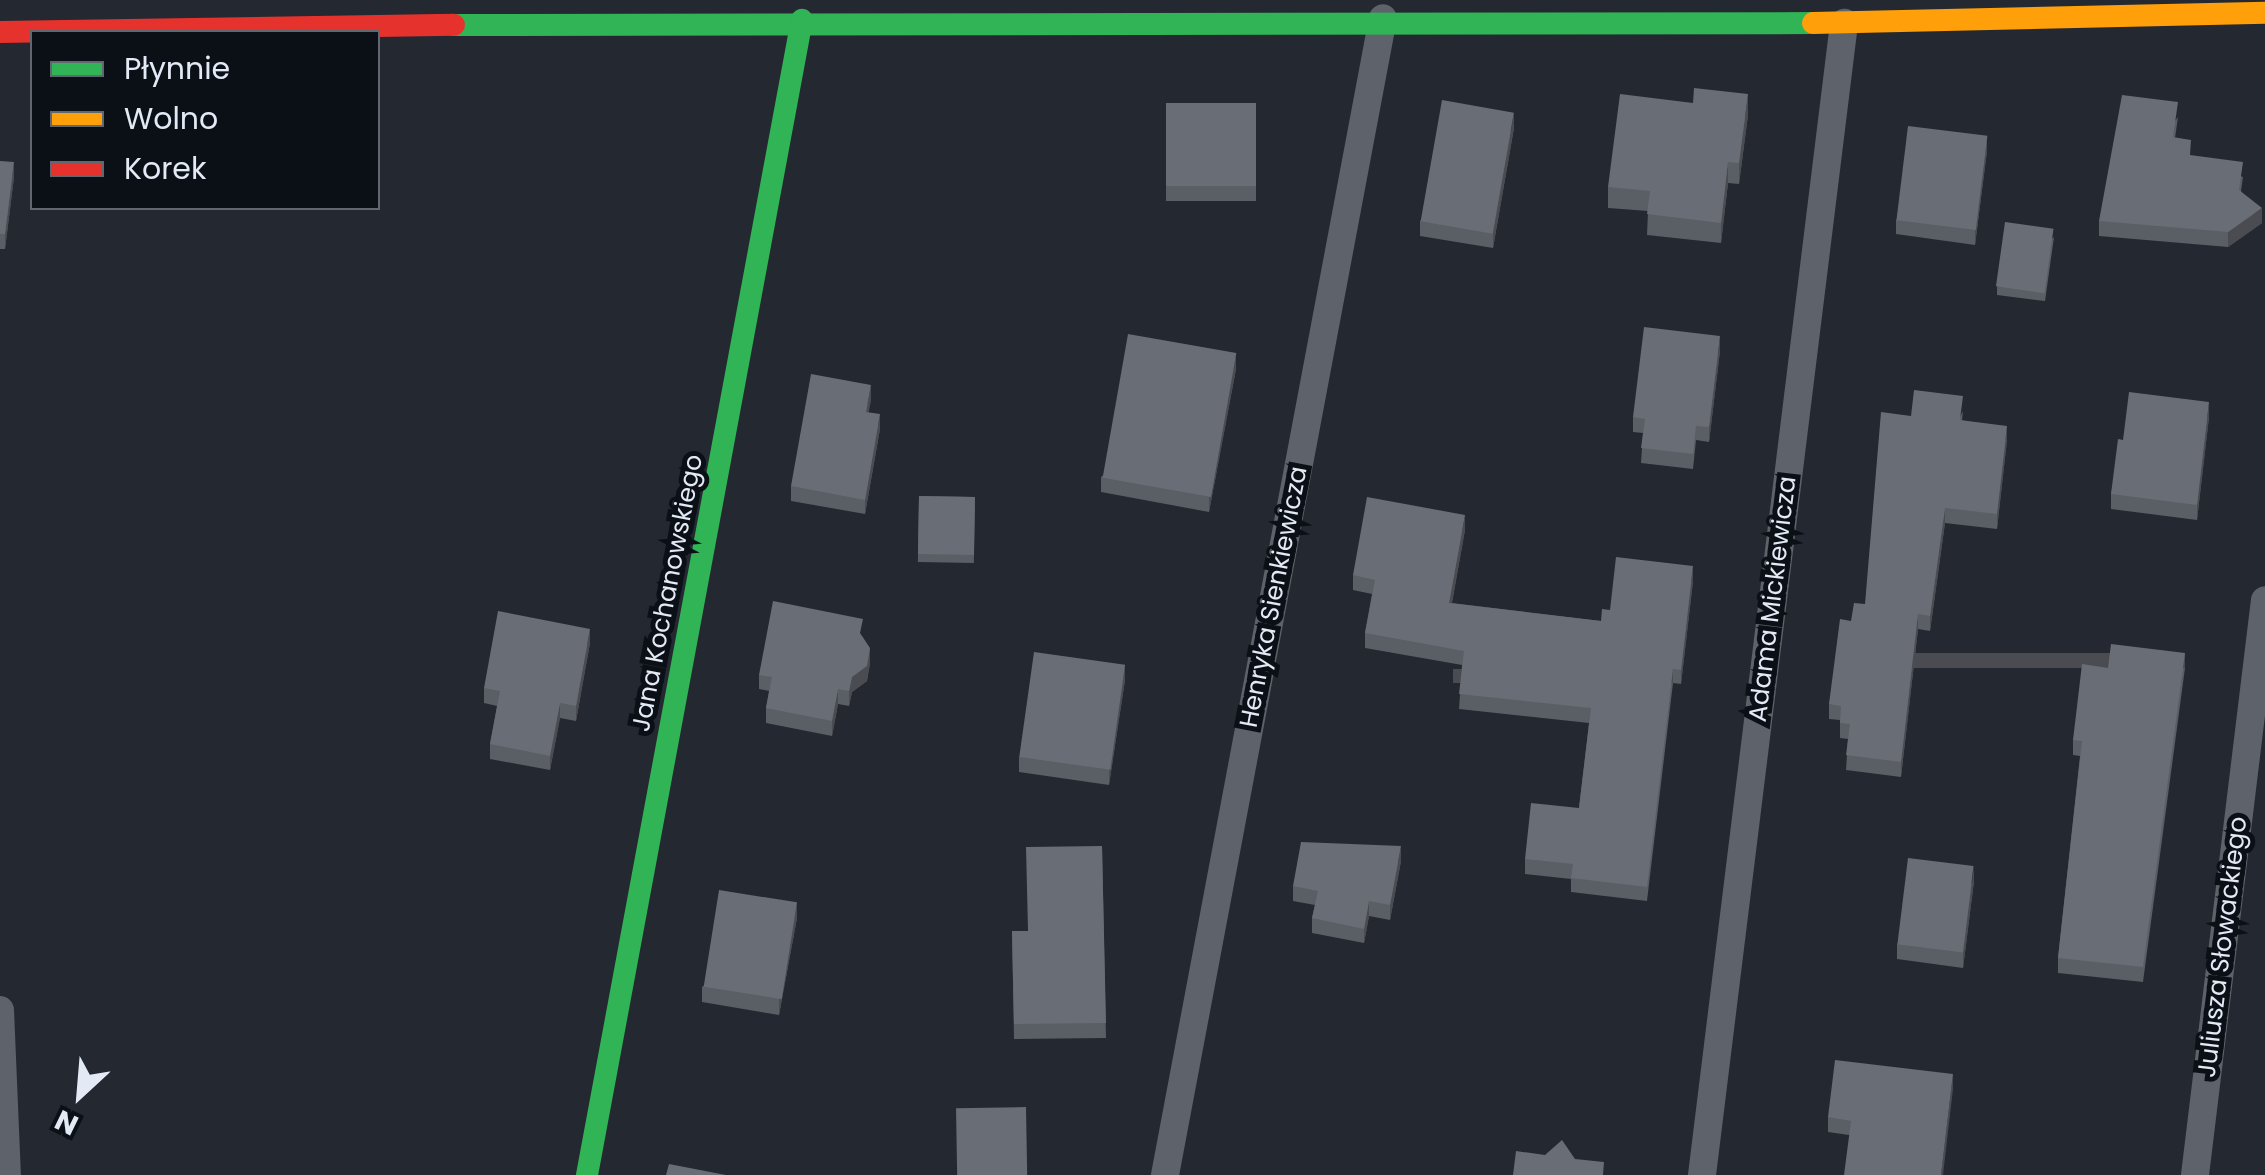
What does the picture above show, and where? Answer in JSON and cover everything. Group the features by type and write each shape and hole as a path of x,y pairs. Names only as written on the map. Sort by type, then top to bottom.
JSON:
{"street":[{"path":"134,30 802,20 1383,18 1844,22 2265,13"},
{"name":"Jana Kochanowskiego","path":"587,1175 802,20"},
{"path":"0,32 30,32"}],"lane":[{"name":"Henryka Sienkiewicza","path":"1164,1175 1383,18"},
{"name":"Adama Mickiewicza","path":"1702,1175 1844,22"},
{"name":"Juliusza Słowackiego","path":"2195,1175 2265,600"},
{"path":"0,1010 7,1175"}],"building":[{"path":"1694,88 1748,94 1739,163 1728,162 1721,223 1647,214 1650,191 1608,187 1620,94 1693,103"},
{"path":"2122,95 2178,102 2173,137 2191,140 2190,155 2243,162 2239,190 2262,208 2228,232 2099,221"},
{"path":"1442,100 1514,113 1493,234 1421,221"},
{"path":"1166,103 1256,103 1256,186 1166,186"},
{"path":"1908,126 1987,136 1976,230 1896,220"},
{"path":"0,161 14,162 5,234 0,234"},
{"path":"2005,222 2054,229 2044,293 1996,286"},
{"path":"1644,327 1720,336 1709,427 1696,426 1693,454 1641,448 1645,419 1633,417"},
{"path":"1128,334 1236,353 1211,497 1103,478"},
{"path":"811,374 871,385 866,412 880,414 865,500 791,486"},
{"path":"1914,390 1963,396 1960,420 2007,426 1997,514 1945,508 1930,616 1918,614 1901,762 1846,755 1850,724 1840,723 1841,706 1829,704 1840,619 1851,621 1854,603 1865,604 1881,412 1911,416"},
{"path":"2129,392 2209,402 2197,505 2111,494"},
{"path":"919,496 975,497 974,555 918,554"},
{"path":"1367,497 1465,515 1449,603 1601,621 1602,609 1610,610 1616,557 1693,566 1681,670 1673,669 1647,887 1571,878 1573,864 1525,859 1531,803 1579,808 1591,708 1459,694 1464,651 1365,633 1375,580 1353,575"},
{"path":"773,601 863,619 860,633 870,648 867,666 852,677 849,691 838,689 832,721 766,708 772,677 759,675"},
{"path":"498,611 590,629 576,706 560,703 550,756 490,744 500,691 484,688"},
{"path":"2111,644 2185,653 2143,967 2058,958 2082,741 2073,740 2082,664 2108,668"},
{"path":"1034,652 1125,665 1110,770 1019,757"},
{"path":"1301,842 1401,846 1390,905 1369,901 1364,929 1312,918 1318,891 1293,886"},
{"path":"1102,846 1106,1023 1014,1024 1012,931 1028,931 1026,847"},
{"path":"1908,858 1974,866 1963,952 1897,944"},
{"path":"719,890 797,902 782,999 704,987"},
{"path":"1835,1060 1953,1074 1941,1175 1844,1175 1851,1121 1828,1117"},
{"path":"1026,1107 1027,1175 957,1175 956,1108"},
{"path":"1562,1140 1575,1159 1604,1162 1603,1175 1513,1175 1516,1151 1545,1155"},
{"path":"669,1164 726,1175 666,1175"}],"traffic: fast":[{"path":"587,1175 802,20"},
{"path":"454,25 1813,23"}],"traffic: slow":[{"path":"1813,23 2265,13"}],"traffic: jam":[{"path":"130,30 454,25"},
{"path":"0,32 30,32"}]}
